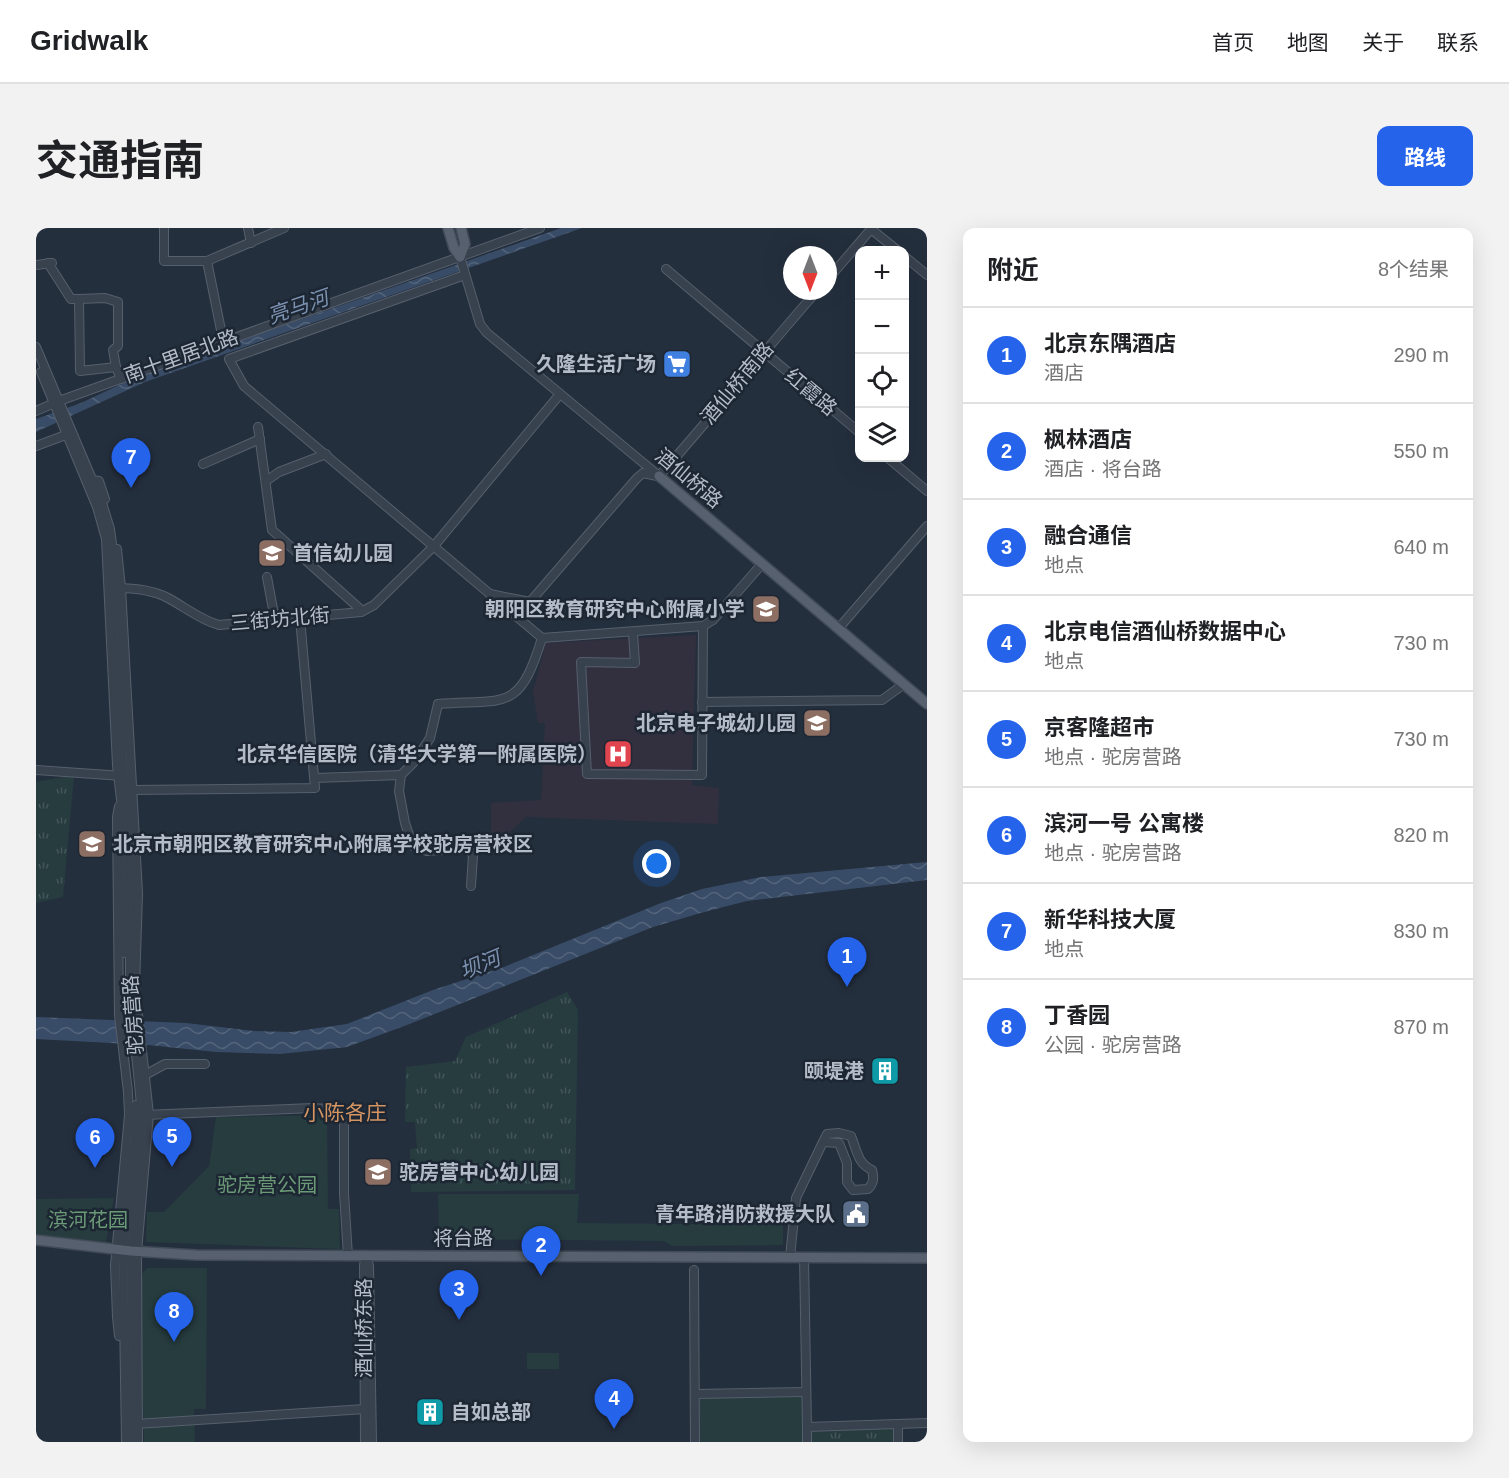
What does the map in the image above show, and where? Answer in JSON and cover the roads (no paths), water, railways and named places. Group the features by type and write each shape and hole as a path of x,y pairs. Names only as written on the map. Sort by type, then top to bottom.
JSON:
{"main road":[{"name":"酒仙桥路","path":"448,228 454,248 460,257"},
{"name":"酒仙桥路","path":"460,257 465,244 461,228"},
{"name":"酒仙桥路","path":"659,476 927,704"},
{"name":"将台路","path":"36,1240 127,1251 196,1256 927,1258"}],"street":[{"path":"164,228 164,261 207,261 284,228"},
{"path":"248,228 251,243"},
{"name":"南十里居北路","path":"36,411 223,340 540,228"},
{"path":"837,269 872,229 892,246"},
{"name":"酒仙桥路","path":"460,257 480,324 512,355 659,476"},
{"path":"909,260 927,275"},
{"path":"207,261 223,340"},
{"path":"36,265 51,263 71,299 105,298 118,302 118,346 113,350 121,379"},
{"name":"红霞路","path":"666,269 855,429"},
{"path":"465,275 229,358 244,386 542,638 703,626 713,620 761,565"},
{"path":"79,299 80,370 116,367"},
{"name":"酒仙桥南路","path":"659,476 738,384 763,351 809,300"},
{"path":"36,347 101,521 115,588"},
{"path":"36,359 56,402"},
{"path":"258,427 272,530 361,612 374,605 434,546 560,394"},
{"path":"36,446 69,434"},
{"path":"69,434 102,503 110,529 130,790 315,788 300,618"},
{"path":"203,464 260,439"},
{"path":"266,482 279,472 326,454"},
{"path":"893,462 927,491"},
{"path":"517,617 637,478 644,473 659,476"},
{"path":"838,629 927,526"},
{"path":"267,577 275,620"},
{"name":"三街坊北街","path":"115,588 165,596 207,622 219,625 361,612"},
{"name":"驼房营路","path":"115,588 122,776 117,817 139,1115 127,1251 135,1424 133,1442"},
{"path":"489,594 530,602"},
{"path":"633,633 635,663 581,662 586,774 702,775 703,626"},
{"path":"471,886 473,855 467,848 427,851 413,846 405,823 399,791 401,775 430,738 438,704 478,704 504,699 520,688 527,679 533,669 542,638"},
{"path":"702,702 882,700 904,684"},
{"path":"36,770 122,776"},
{"path":"315,778 401,775"},
{"name":"驼房营路","path":"122,776 130,790 130,1015"},
{"path":"130,1015 139,1115"},
{"path":"123,1442 116,1295 127,1251 139,1115 145,1075 133,1054"},
{"path":"145,1075 165,1064 205,1064"},
{"path":"139,1115 312,1108 344,1110 344,1193 348,1256"},
{"path":"790,1257 796,1198 823,1142 827,1134 839,1133 851,1137 858,1158 865,1167 872,1170 874,1177 872,1185 868,1189 853,1190 847,1182 847,1163 839,1143 823,1142"},
{"name":"酒仙桥东路","path":"365,1442 364,1266 366,1256"},
{"name":"酒仙桥东路","path":"366,1256 369,1266 372,1442"},
{"path":"804,1257 807,1442"},
{"path":"694,1270 695,1442"},
{"path":"696,1394 806,1392"},
{"path":"138,1442 135,1424 364,1409"},
{"path":"807,1427 927,1423"},
{"path":"898,1424 898,1442"}],"water":[{"path":"561,228 582,228 145,382 36,432 36,419 81,403 132,379"},
{"path":"927,862 927,880 747,901 653,927 347,1047 280,1054 216,1052 148,1045 36,1039 36,1017 186,1023 254,1031 291,1032 347,1024 433,990 504,967 661,903 702,889 761,877"}],"place":[{"name":"久隆生活广场","path":"677,364"},
{"name":"新华科技大厦","path":"131,488"},
{"name":"首信幼儿园","path":"272,553"},
{"name":"朝阳区教育研究中心附属小学","path":"766,609"},
{"name":"北京电子城幼儿园","path":"817,723"},
{"name":"北京华信医院（清华大学第一附属医院）","path":"618,754"},
{"name":"北京市朝阳区教育研究中心附属学校驼房营校区","path":"92,844"},
{"name":"北京东隅酒店","path":"847,987"},
{"name":"颐堤港","path":"885,1071"},
{"name":"京客隆超市","path":"172,1167"},
{"name":"滨河一号 公寓楼","path":"95,1168"},
{"name":"驼房营中心幼儿园","path":"378,1172"},
{"name":"青年路消防救援大队","path":"856,1214"},
{"name":"枫林酒店","path":"541,1276"},
{"name":"融合通信","path":"459,1320"},
{"name":"丁香园","path":"174,1342"},
{"name":"自如总部","path":"430,1412"},
{"name":"北京电信酒仙桥数据中心","path":"614,1429"}],"district":[{"name":"小陈各庄","path":"345,1113"}],"water label":[{"name":"亮马河","path":"298,307"},
{"name":"坝河","path":"480,965"}],"park label":[{"name":"驼房营公园","path":"267,1185"},
{"name":"滨河花园","path":"88,1220"}]}
